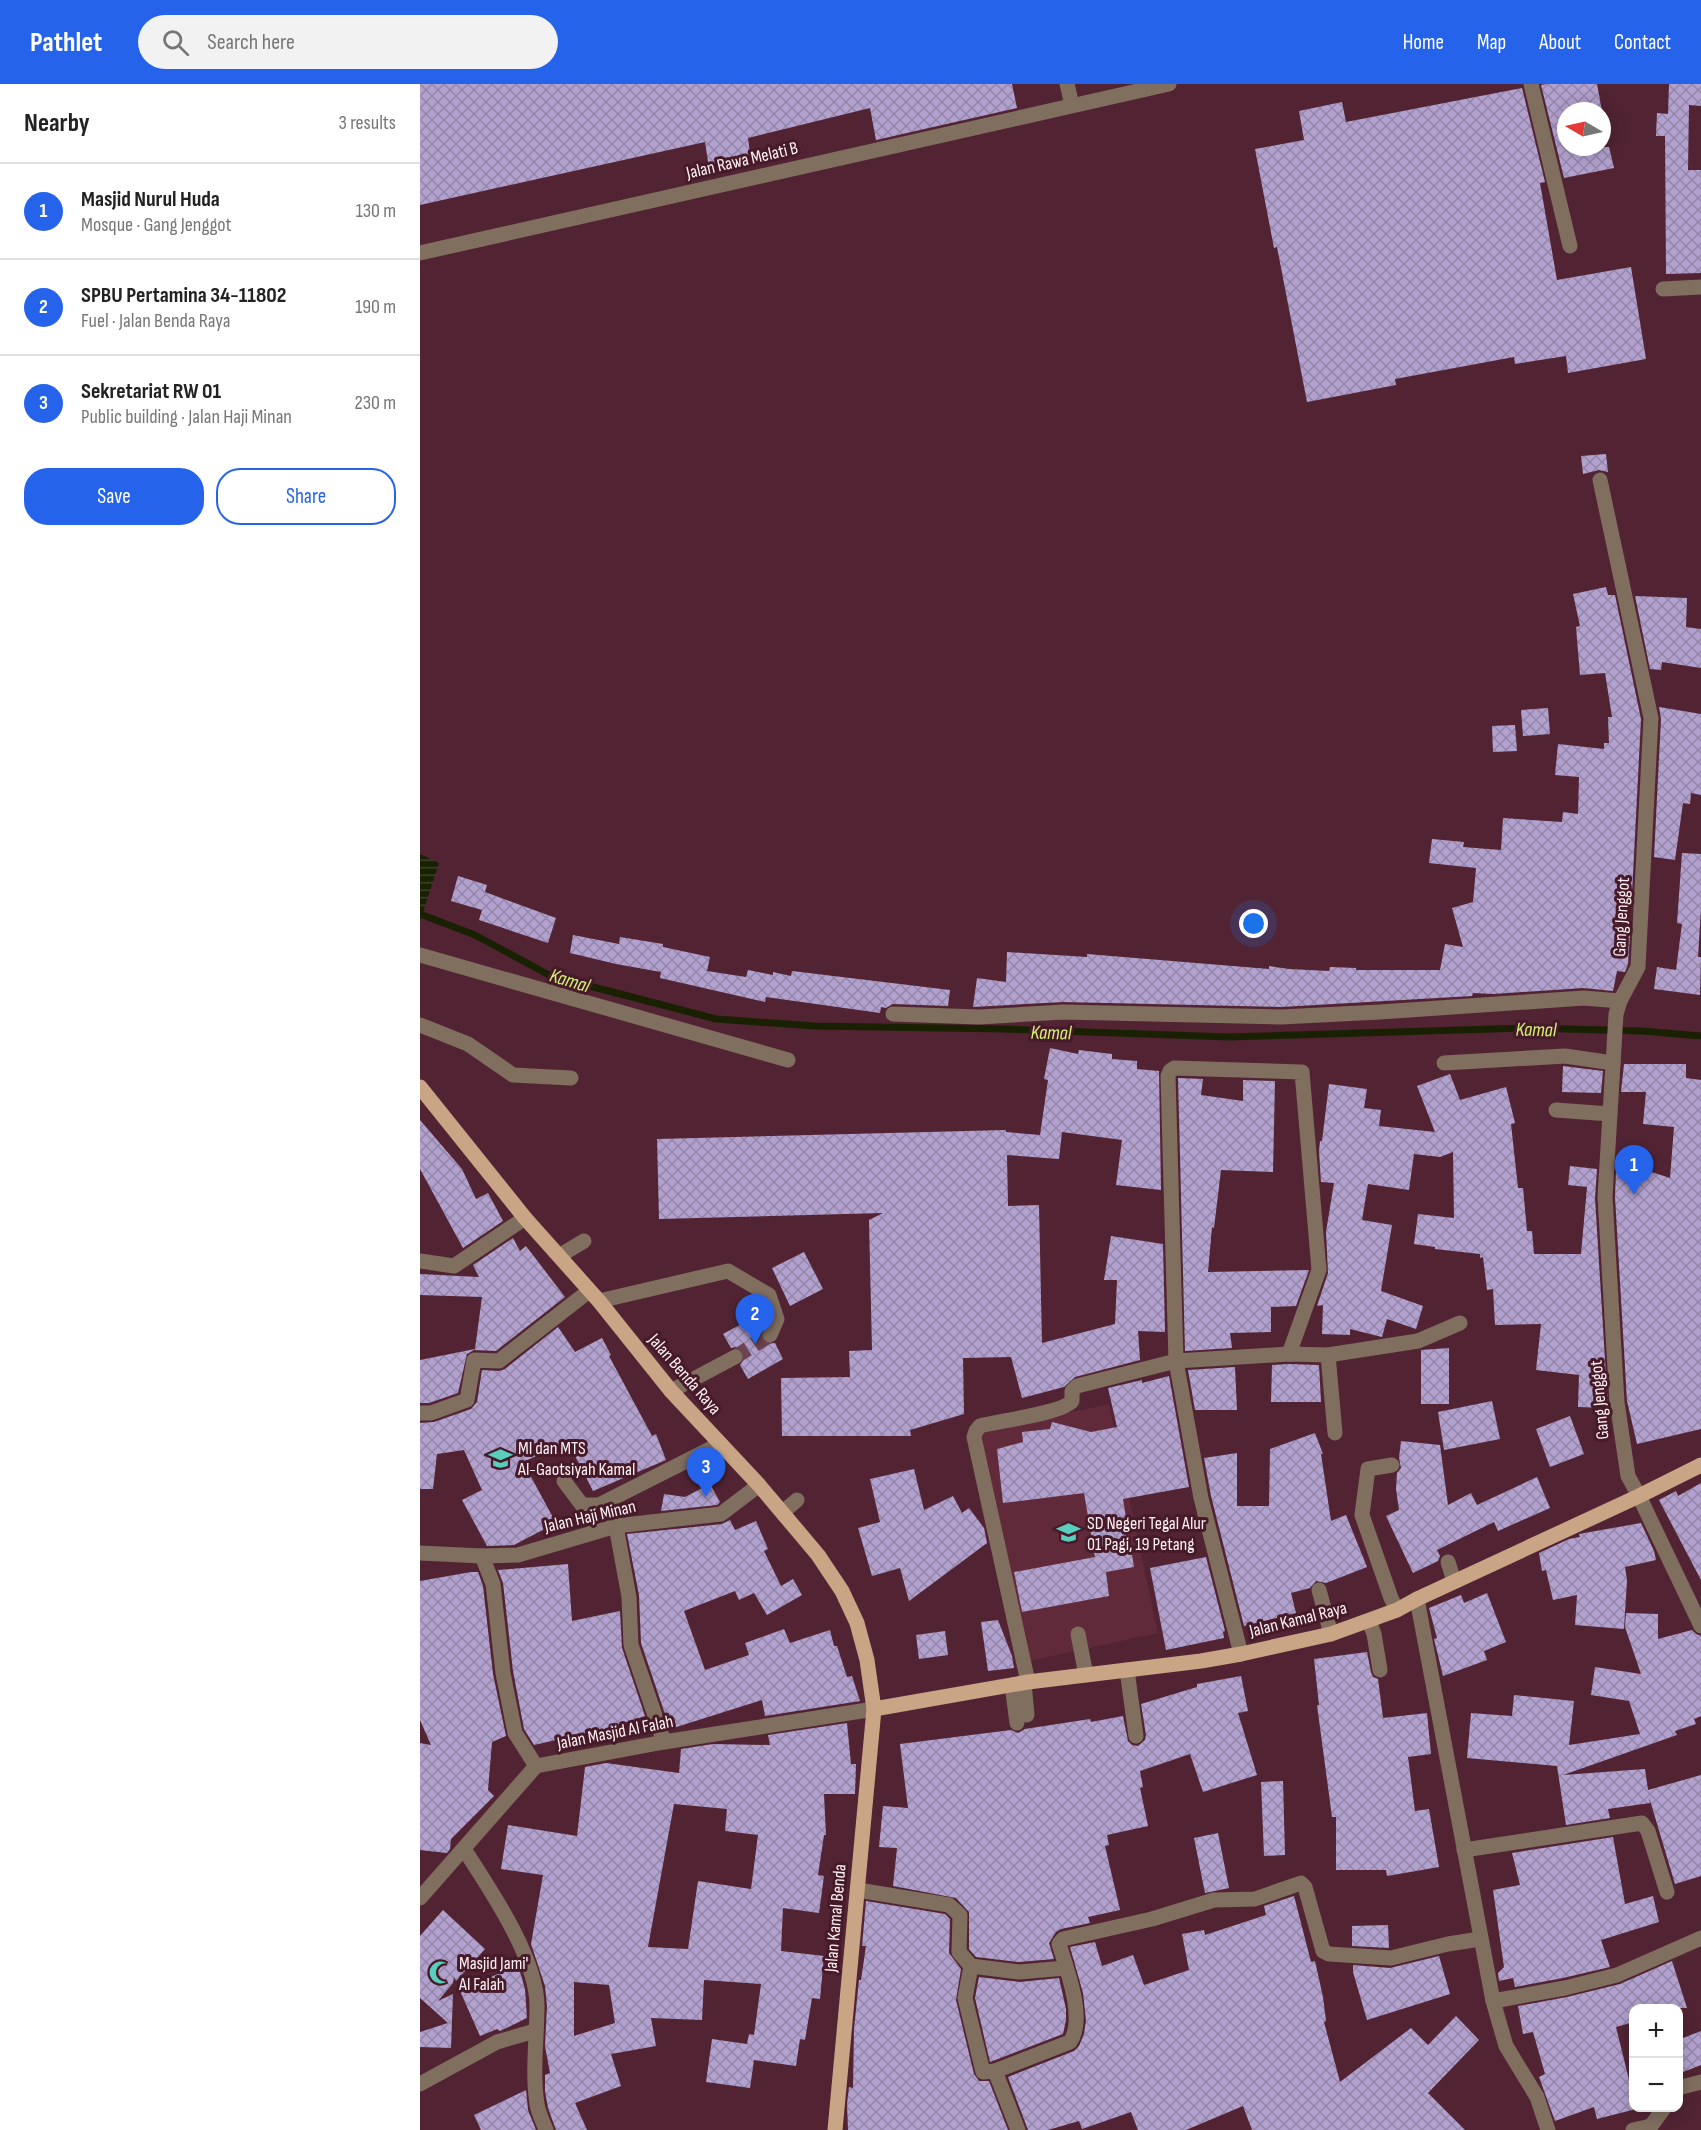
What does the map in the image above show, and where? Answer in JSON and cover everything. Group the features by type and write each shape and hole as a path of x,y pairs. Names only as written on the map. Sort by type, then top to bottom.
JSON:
{"main road":[{"name":"Jalan Benda Raya","path":"420,1087 525,1218 573,1247 599,1297 671,1392 783,1512 831,1574 853,1615 867,1660 874,1709"},
{"name":"Jalan Kamal Raya","path":"874,1709 1021,1683 1201,1661 1331,1634 1397,1610 1701,1465"},
{"name":"Jalan Kamal Benda","path":"835,2130 874,1709"}],"street":[{"path":"1067,84 1072,105"},
{"name":"Jalan Rawa Melati B","path":"420,253 1169,84"},
{"path":"1531,84 1570,246"},
{"path":"1663,290 1701,287"},
{"name":"Gang Jenggot","path":"1600,480 1651,718 1638,967 1618,1007 1605,1197 1617,1402 1628,1476 1640,1496 1701,1626"},
{"path":"420,955 788,1060"},
{"path":"893,1014 979,1017 1063,1011 1281,1017 1584,998 1618,1007"},
{"path":"420,1025 468,1044 513,1075 571,1078"},
{"path":"1444,1063 1613,1055"},
{"path":"1241,1654 1201,1498 1176,1361 1168,1076 1174,1068 1302,1072 1319,1270 1289,1354"},
{"path":"1556,1110 1610,1114"},
{"path":"420,1261 454,1266 525,1218"},
{"path":"420,1413 431,1413 467,1400 474,1360 499,1361 599,1297 640,1291 728,1271 769,1294 777,1318 771,1335"},
{"path":"1022,1719 1021,1683 974,1437 980,1426 1068,1406 1072,1401 1072,1391 1077,1386 1176,1361 1289,1354 1329,1355 1418,1341 1460,1323"},
{"path":"1329,1355 1335,1433"},
{"path":"671,1392 735,1357"},
{"path":"564,1481 582,1505 599,1504 720,1444"},
{"path":"1392,1465 1368,1470 1362,1515 1397,1610"},
{"name":"Jalan Haji Minan","path":"420,1553 518,1555 616,1526 721,1514 759,1485"},
{"path":"783,1512 796,1500"},
{"path":"616,1526 629,1597 631,1644 664,1742"},
{"path":"482,1556 493,1584 503,1673 515,1733 536,1766"},
{"path":"1448,1562 1454,1581"},
{"path":"1319,1590 1331,1634"},
{"path":"1417,1599 1493,2001 1506,2046 1537,2097 1548,2130"},
{"path":"1369,1621 1374,1634 1380,1670"},
{"path":"1078,1634 1086,1675"},
{"path":"1127,1670 1136,1736"},
{"name":"Jalan Masjid Al Falah","path":"420,1898 536,1766 664,1742 874,1709"},
{"path":"1464,1850 1642,1822 1648,1831 1667,1892"},
{"path":"464,1849 493,1893 531,1970 537,2005 535,2031 537,2104 546,2130"},
{"path":"971,1966 965,1998 979,2046 983,2072 995,2071 1070,2042 1076,2034 1078,2020 1059,1944 1063,1939 1152,1919 1214,1900 1255,1899 1301,1883 1305,1887 1323,1951 1329,1954 1391,1958 1480,1939"},
{"path":"858,1890 949,1905 958,1911 960,1915 959,1952 971,1966 1019,1972 1066,1968"},
{"path":"1493,2001 1565,1988 1617,1975 1701,1938"},
{"path":"420,2084 497,2042 535,2031"},
{"path":"995,2071 1018,2130"},
{"path":"1683,2087 1701,2082"},
{"path":"1634,2130 1651,2126 1661,2112"}],"shaded area":[{"path":"420,854 439,863 420,922"},
{"name":"SD Negeri Tegal Alur 01 Pagi, 19 Petang","path":"1109,1404 1158,1633 1029,1661 981,1432"}],"building":[{"path":"420,84 1012,84 1017,108 876,140 870,108 748,138 751,161 709,168 705,142 420,205"},
{"path":"1597,84 1600,102 1557,102 1557,150 1541,85"},
{"path":"1669,84 1701,84 1701,106 1689,105 1688,170 1701,170 1701,273 1666,274 1665,136 1656,136 1657,113 1668,114"},
{"path":"1522,88 1545,182 1540,183 1557,280 1631,267 1646,359 1568,373 1566,356 1515,364 1514,357 1395,379 1396,385 1307,402 1277,247 1274,248 1255,149 1304,140 1299,111 1342,102 1346,122"},
{"path":"1611,155 1614,168 1564,178 1559,156"},
{"path":"1606,454 1608,472 1599,470 1583,474 1581,456"},
{"path":"1606,587 1608,595 1615,595 1641,719 1632,894 1626,934 1630,934 1628,964 1625,972 1617,971 1613,991 1583,988 1493,994 1473,993 1472,996 1281,1007 1063,1002 973,1007 977,978 1006,982 1007,952 1087,957 1087,954 1269,969 1269,966 1329,971 1330,967 1356,968 1356,970 1440,970 1445,944 1463,947 1452,908 1473,902 1476,868 1429,863 1432,839 1464,842 1463,847 1501,850 1503,818 1562,822 1563,812 1578,814 1579,777 1555,775 1558,744 1604,749 1604,743 1609,743 1608,717 1612,717 1605,673 1580,675 1576,627 1580,626 1573,594"},
{"path":"1635,596 1687,598 1686,627 1701,629 1701,668 1662,662 1661,670 1650,669"},
{"path":"1659,707 1701,714 1701,795 1691,793 1690,804 1683,803 1675,860 1654,857 1661,719"},
{"path":"1548,708 1550,734 1523,736 1521,710"},
{"path":"1515,725 1517,751 1493,752 1492,726"},
{"path":"1682,853 1701,854 1698,957 1701,957 1700,995 1654,989 1657,967 1676,970 1682,924 1677,923"},
{"path":"458,876 487,885 485,892 556,918 548,943 479,920 482,910 451,901"},
{"path":"573,935 619,944 620,937 663,944 663,947 710,957 707,971 746,977 748,970 791,976 792,971 950,990 948,1006 893,1004 886,1008 881,1007 880,1013 766,997 765,1002 660,978 661,972 570,953"},
{"path":"1050,1048 1078,1054 1079,1050 1112,1054 1112,1059 1137,1061 1137,1069 1159,1071 1161,1190 1116,1185 1122,1140 1062,1132 1059,1159 1007,1155 1008,1206 1039,1205 1042,1343 1115,1324 1117,1280 1104,1280 1111,1236 1163,1244 1165,1332 1138,1331 1140,1360 1075,1377 1064,1387 1022,1398 1011,1357 963,1358 964,1414 910,1430 911,1436 782,1436 781,1378 850,1377 849,1351 872,1350 869,1220 883,1213 659,1219 657,1139 1006,1130 1006,1132 1040,1135 1048,1080 1044,1079"},
{"path":"1624,1064 1686,1064 1686,1078 1701,1080 1701,1429 1637,1444 1627,1401 1615,1197 1616,1171 1622,1172 1624,1163 1670,1178 1674,1127 1643,1124 1646,1092 1621,1092"},
{"path":"1563,1066 1603,1071 1601,1093 1562,1092"},
{"path":"1450,1074 1460,1100 1506,1087 1515,1123 1511,1124 1518,1188 1523,1188 1527,1231 1532,1231 1534,1254 1581,1254 1587,1187 1568,1185 1570,1166 1597,1169 1595,1198 1608,1408 1578,1407 1579,1375 1536,1370 1541,1324 1495,1325 1493,1289 1487,1290 1483,1257 1480,1258 1480,1254 1414,1244 1418,1214 1454,1218 1453,1152 1440,1157 1414,1154 1409,1190 1368,1184 1362,1220 1392,1225 1381,1291 1423,1306 1416,1329 1387,1319 1382,1337 1350,1329 1350,1335 1322,1334 1323,1305 1317,1306 1328,1273 1326,1232 1334,1183 1321,1182 1319,1151 1329,1084 1367,1089 1364,1108 1381,1110 1379,1126 1435,1132 1417,1086"},
{"path":"1178,1078 1203,1079 1201,1095 1243,1101 1243,1080 1275,1081 1273,1172 1221,1170 1208,1272 1309,1270 1296,1306 1271,1307 1271,1332 1230,1333 1232,1348 1185,1351"},
{"path":"420,1120 462,1169 476,1199 488,1193 503,1221 463,1248 420,1169"},
{"path":"513,1238 520,1251 526,1246 565,1297 496,1351 474,1350 467,1354 458,1393 429,1403 420,1403 420,1360 475,1349 482,1297 420,1295 420,1274 479,1277 473,1265"},
{"path":"804,1252 823,1289 790,1306 772,1268"},
{"path":"760,1314 765,1323 761,1332 762,1340 767,1344 775,1343 783,1359 748,1379 740,1365 745,1358 743,1352 736,1347 731,1348 723,1334"},
{"path":"558,1327 575,1352 602,1338 611,1355 609,1356 652,1436 656,1434 666,1460 593,1491 568,1442 523,1462 556,1523 514,1545 487,1546 462,1500 482,1490 464,1450 437,1454 433,1489 420,1489 420,1423 434,1422 471,1409 477,1402 482,1370 505,1369"},
{"path":"1449,1348 1449,1404 1421,1404 1421,1350"},
{"path":"1272,1365 1319,1365 1321,1402 1271,1402"},
{"path":"1235,1367 1237,1410 1195,1410 1188,1370"},
{"path":"1169,1376 1189,1487 1123,1499 1134,1567 1106,1572 1109,1596 1022,1612 1014,1572 1095,1557 1084,1493 1003,1503 997,1449 1023,1442 1022,1432 1050,1429 1052,1422 1091,1432 1117,1427 1108,1388"},
{"path":"1492,1401 1500,1439 1444,1450 1438,1412"},
{"path":"1570,1416 1584,1454 1550,1467 1536,1429"},
{"path":"1315,1433 1323,1454 1321,1454 1331,1521 1346,1515 1367,1567 1326,1583 1316,1581 1310,1588 1291,1593 1296,1613 1244,1626 1211,1496 1204,1458 1237,1453 1237,1506 1269,1506 1270,1449"},
{"path":"1401,1441 1440,1445 1448,1505 1471,1493 1477,1505 1537,1477 1550,1508 1498,1531 1494,1522 1437,1550 1440,1556 1438,1561 1413,1573 1386,1516 1399,1510 1396,1489 1397,1473 1401,1468 1399,1458"},
{"path":"914,1469 924,1510 953,1496 962,1513 969,1508 984,1528 987,1543 909,1601 900,1568 872,1576 858,1528 880,1522 870,1479"},
{"path":"1701,1483 1701,1580 1659,1500 1676,1491 1678,1496"},
{"path":"710,1484 720,1502 717,1505 661,1511 664,1494 685,1497"},
{"path":"730,1520 735,1530 756,1521 768,1549 764,1551 781,1586 793,1579 802,1595 767,1615 754,1593 739,1600 735,1591 684,1611 705,1670 749,1655 745,1643 784,1629 790,1643 830,1630 847,1677 852,1676 860,1701 765,1716 762,1700 670,1729 641,1643 639,1595 627,1534 722,1524"},
{"path":"1641,1523 1656,1560 1625,1567 1627,1580 1624,1629 1575,1625 1577,1595 1553,1600 1546,1570 1542,1571 1539,1553 1569,1539 1580,1537 1579,1534"},
{"path":"1206,1557 1225,1631 1223,1632 1224,1638 1166,1650 1150,1568"},
{"path":"568,1564 572,1621 620,1611 622,1648 645,1716 590,1734 591,1732 534,1745 524,1729 513,1671 503,1583 498,1570"},
{"path":"478,1572 483,1586 493,1674 506,1736 492,1742 488,1790 494,1796 451,1839 447,1853 420,1850 420,1743 431,1745 420,1720 420,1581"},
{"path":"1487,1593 1506,1642 1484,1651 1487,1660 1443,1676 1429,1608 1461,1595 1464,1603"},
{"path":"1626,1613 1658,1614 1658,1639 1692,1630 1701,1636 1701,1716 1694,1719 1696,1724 1675,1731 1677,1735 1563,1775 1645,1769 1648,1790 1701,1775 1701,1876 1675,1884 1649,1797 1650,1803 1608,1809 1610,1818 1566,1825 1557,1766 1467,1758 1471,1713 1512,1716 1514,1695 1574,1701 1569,1745 1640,1734 1629,1701 1591,1695 1595,1667 1641,1674 1625,1627"},
{"path":"998,1620 1012,1656 1014,1668 988,1671 981,1622"},
{"path":"945,1631 948,1655 919,1659 916,1635"},
{"path":"1367,1652 1373,1677 1378,1679 1383,1718 1427,1713 1431,1754 1408,1757 1415,1811 1429,1809 1439,1867 1387,1876 1386,1870 1336,1870 1336,1817 1332,1817 1317,1705 1319,1705 1314,1659"},
{"path":"1241,1676 1248,1711 1238,1713 1257,1775 1203,1792 1190,1754 1140,1771 1143,1787 1140,1788 1148,1826 1107,1835 1109,1845 1105,1846 1120,1910 1088,1917 1090,1923 1056,1932 1049,1943 1054,1959 1019,1962 976,1957 969,1949 969,1912 956,1898 893,1886 897,1848 879,1847 883,1806 908,1808 900,1744 1011,1730 1018,1733 1025,1729 1123,1716 1128,1741 1138,1746 1145,1740 1146,1735 1141,1704 1197,1687 1197,1684"},
{"path":"847,1723 851,1764 856,1764 855,1794 824,1794 826,1835 824,1835 818,1875 824,1876 819,1913 783,1908 781,1951 824,1956 820,1999 812,1998 805,2040 800,2039 796,2066 754,2060 750,2088 706,2082 712,2039 747,2044 749,2034 754,2035 761,1984 704,1980 702,2020 651,2018 656,2046 611,2054 621,2086 575,2103 587,2130 556,2130 545,2091 545,2075 550,2073 545,2046 547,2006 545,1986 531,1944 543,1875 501,1869 508,1825 577,1836 585,1767 606,1763 679,1773 681,1749 713,1744 770,1745 768,1735","holes":["674,1804 727,1809 725,1831 758,1835 751,1889 698,1881 688,1949 648,1947","574,1982 609,1985 615,2023 574,2036"]},
{"path":"1283,1781 1285,1855 1264,1856 1261,1782"},
{"path":"1218,1833 1229,1888 1205,1893 1194,1838"},
{"path":"1613,1837 1625,1904 1653,1896 1659,1922 1601,1940 1610,1967 1515,1987 1513,1978 1499,1981 1498,1973 1504,1967 1493,1890 1520,1885 1512,1853"},
{"path":"1294,1896 1311,1962 1315,1961 1323,1997 1326,2021 1324,2022 1340,2082 1411,2028 1428,2045 1456,2016 1479,2040 1428,2093 1465,2130 1252,2130 1243,2106 1186,2130 1138,2130 1131,2112 1082,2129 1079,2121 1048,2130 1028,2130 1008,2077 1074,2051 1084,2034 1086,2020 1083,1993 1070,1947 1095,1942 1102,1966 1133,1955 1144,1985 1189,1970 1182,1934 1204,1930 1205,1935 1266,1915 1264,1906"},
{"path":"866,1901 945,1914 950,1919 949,1953 961,1969 956,2000 974,2074 979,2081 989,2081 1008,2130 848,2130 847,2104 849,2087 853,2088 854,2029 859,1980 861,1980 866,1946 862,1946"},
{"name":"Masjid Jami' Al Falah","path":"443,1910 485,1949 456,1981 454,1977 453,1983 438,2001 453,1994 451,2048 420,2047 420,2032 448,2023 420,1998 420,1936"},
{"path":"1388,1925 1389,1948 1352,1946 1352,1926"},
{"path":"1439,1956 1450,1994 1367,2020 1353,1965 1390,1968"},
{"path":"1672,1961 1687,2008 1683,2008 1683,2004 1629,2004 1629,2023 1616,2027 1629,2080 1629,2111 1597,2119 1594,2107 1555,2121 1539,2077 1545,2074 1533,2032 1523,2034 1518,2006 1620,1984"},
{"path":"518,1965 525,1989 527,2018 500,2031 497,2029 480,2036 460,1991"},
{"path":"979,1977 1020,1982 1059,1978 1066,2009 1063,2034 990,2062 975,1998"},
{"path":"1701,2031 1701,2065 1683,2072 1683,2058 1683,2038"},
{"path":"526,2090 528,2110 536,2130 481,2130 474,2115"}],"waterway":[{"name":"Kamal","path":"420,914 475,935 551,976 716,1019 815,1026 1004,1029 1229,1037 1527,1028 1642,1031 1701,1036"}],"tunnel":[{"path":"735,1357 770,1335"}],"place":[{"name":"Masjid Nurul Huda","path":"1634,1195"},
{"name":"SPBU Pertamina 34-11802","path":"755,1344"},
{"name":"MI dan MTS Al-Gaotsiyah Kamal","path":"500,1458"},
{"name":"Sekretariat RW 01","path":"706,1497"},
{"name":"SD Negeri Tegal Alur 01 Pagi, 19 Petang","path":"1069,1533"},
{"name":"Masjid Jami' Al Falah","path":"441,1973"}]}
